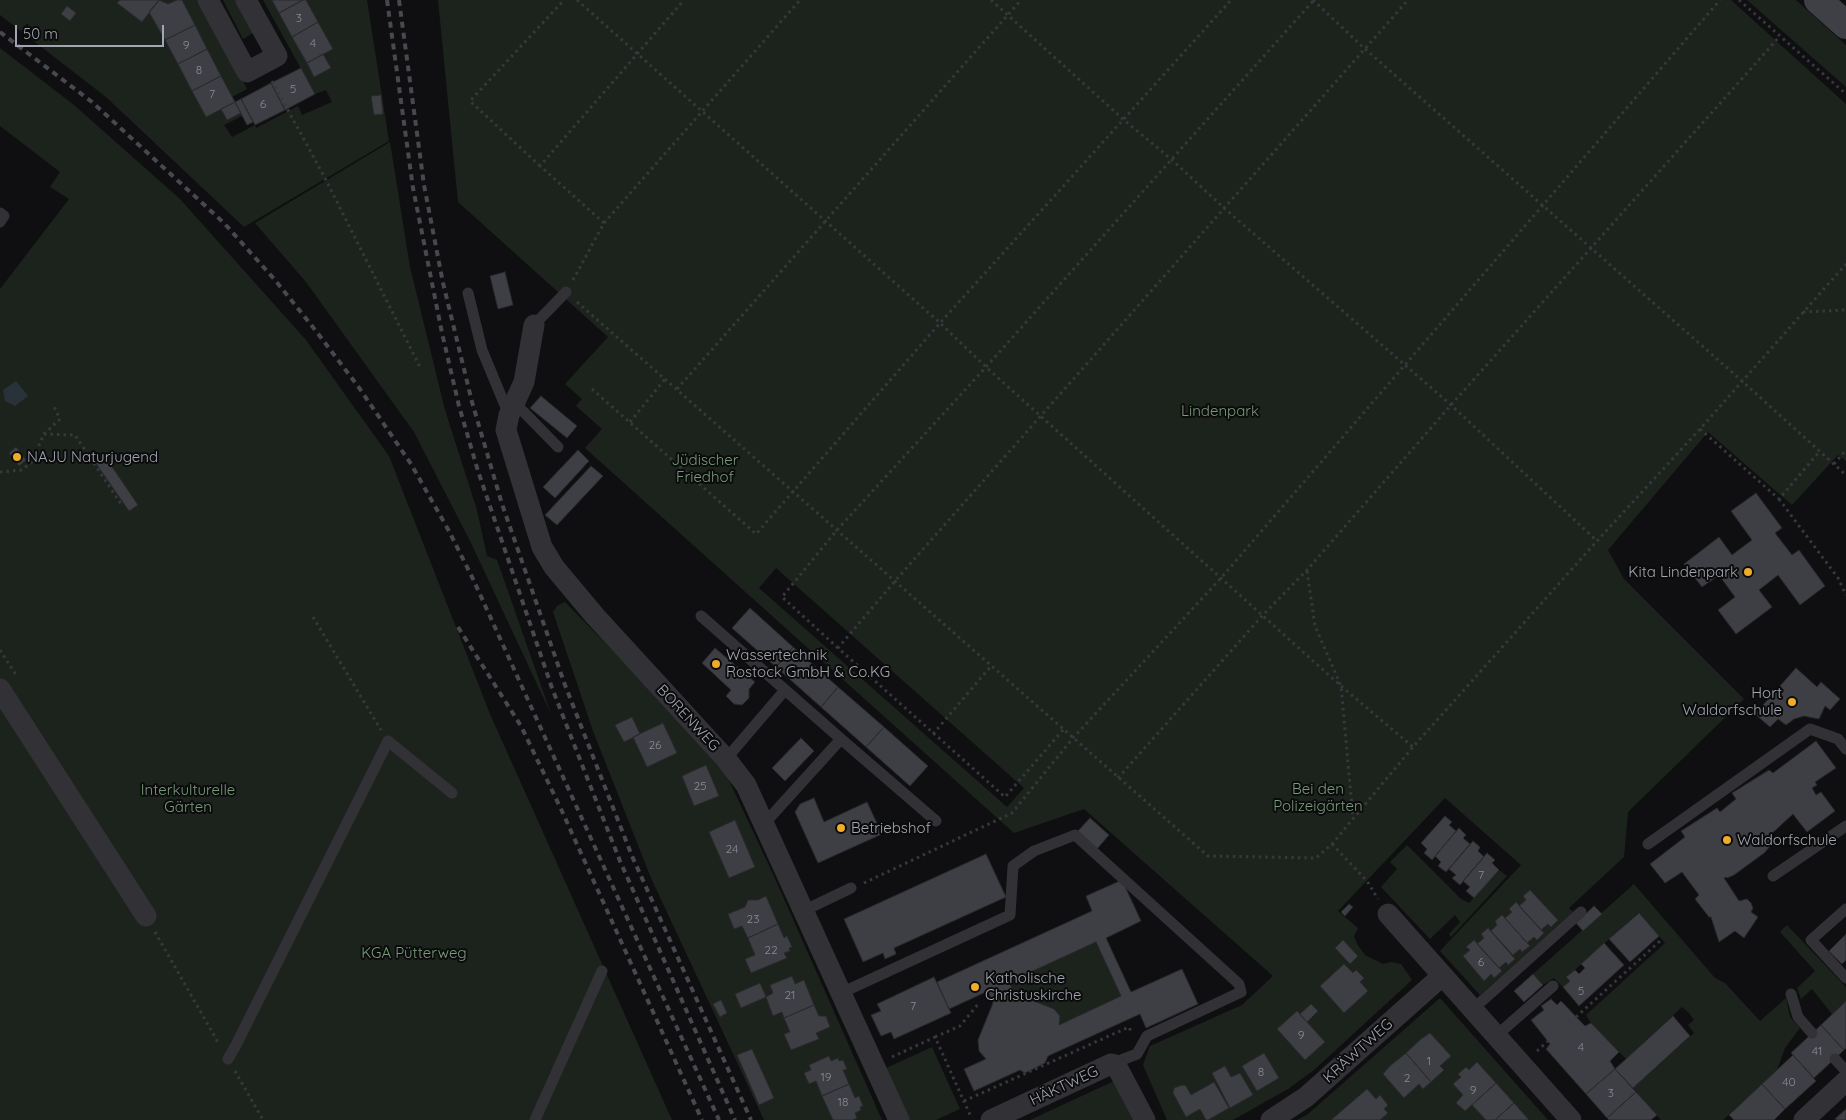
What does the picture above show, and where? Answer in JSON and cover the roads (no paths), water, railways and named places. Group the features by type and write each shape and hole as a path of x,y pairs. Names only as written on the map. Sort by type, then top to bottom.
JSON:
{"main road":[{"path":"1818,0 1846,25"}],"street":[{"path":"208,0 247,72 277,56 246,0"},
{"name":"BORENWEG","path":"534,325 524,382 511,409 506,430 542,547 554,567 595,616 726,759 746,785 899,1120"},
{"path":"0,689 146,916"},
{"path":"1388,914 1567,1118"},
{"name":"KRÄWTWEG","path":"1271,1120 1306,1097 1442,976"},
{"path":"1111,1064 1118,1068 1145,1120"},
{"name":"HÄKTWEG","path":"991,1120 1111,1064"},
{"path":"1804,1120 1846,1081"}],"lane":[{"path":"0,214 4,216 0,222"},
{"path":"534,325 566,292"},
{"path":"468,293 482,350 511,409 558,447"},
{"path":"701,616 936,821"},
{"path":"726,759 785,690"},
{"path":"1648,844 1810,729 1842,735 1846,749"},
{"path":"764,824 841,740"},
{"path":"228,1058 241,1036 388,741 452,793"},
{"path":"1773,876 1846,826"},
{"path":"841,993 1010,915 1013,866 1034,851 1075,835 1239,984 1241,992 1147,1036 1137,1054 1111,1064"},
{"path":"804,911 851,888"},
{"path":"1846,909 1811,940 1846,978"},
{"path":"1472,1010 1581,912"},
{"path":"535,1120 602,971"},
{"path":"1496,1036 1553,986"},
{"path":"1791,994 1798,1017 1812,1033"},
{"path":"1835,1059 1846,1071"}],"railway":[{"path":"387,0 413,188 442,333 459,406 478,471 552,688 620,861 735,1120"},
{"path":"399,0 424,185 443,283 472,402 502,504 565,685 632,856 751,1120"},
{"path":"0,32 92,102 224,223 275,280 316,331 360,389 411,464 449,531 473,579 719,1120"},
{"path":"458,627 521,726 561,809 702,1120"}],"place":[{"name":"NAJU Naturjugend","path":"17,457"},
{"name":"Kita Lindenpark","path":"1748,572"},
{"name":"Wassertechnik Rostock GmbH & Co.KG","path":"716,664"},
{"name":"Hort Waldorfschule","path":"1792,702"},
{"name":"Betriebshof","path":"841,828"},
{"name":"Waldorfschule","path":"1727,840"},
{"name":"Katholische Christuskirche","path":"975,987"}],"park label":[{"name":"Lindenpark","path":"1220,411"},
{"name":"Jüdischer Friedhof","path":"705,468"},
{"name":"Interkulturelle Gärten","path":"188,798"},
{"name":"Bei den Polizeigärten","path":"1318,798"},
{"name":"KGA Pütterweg","path":"414,953"}]}
